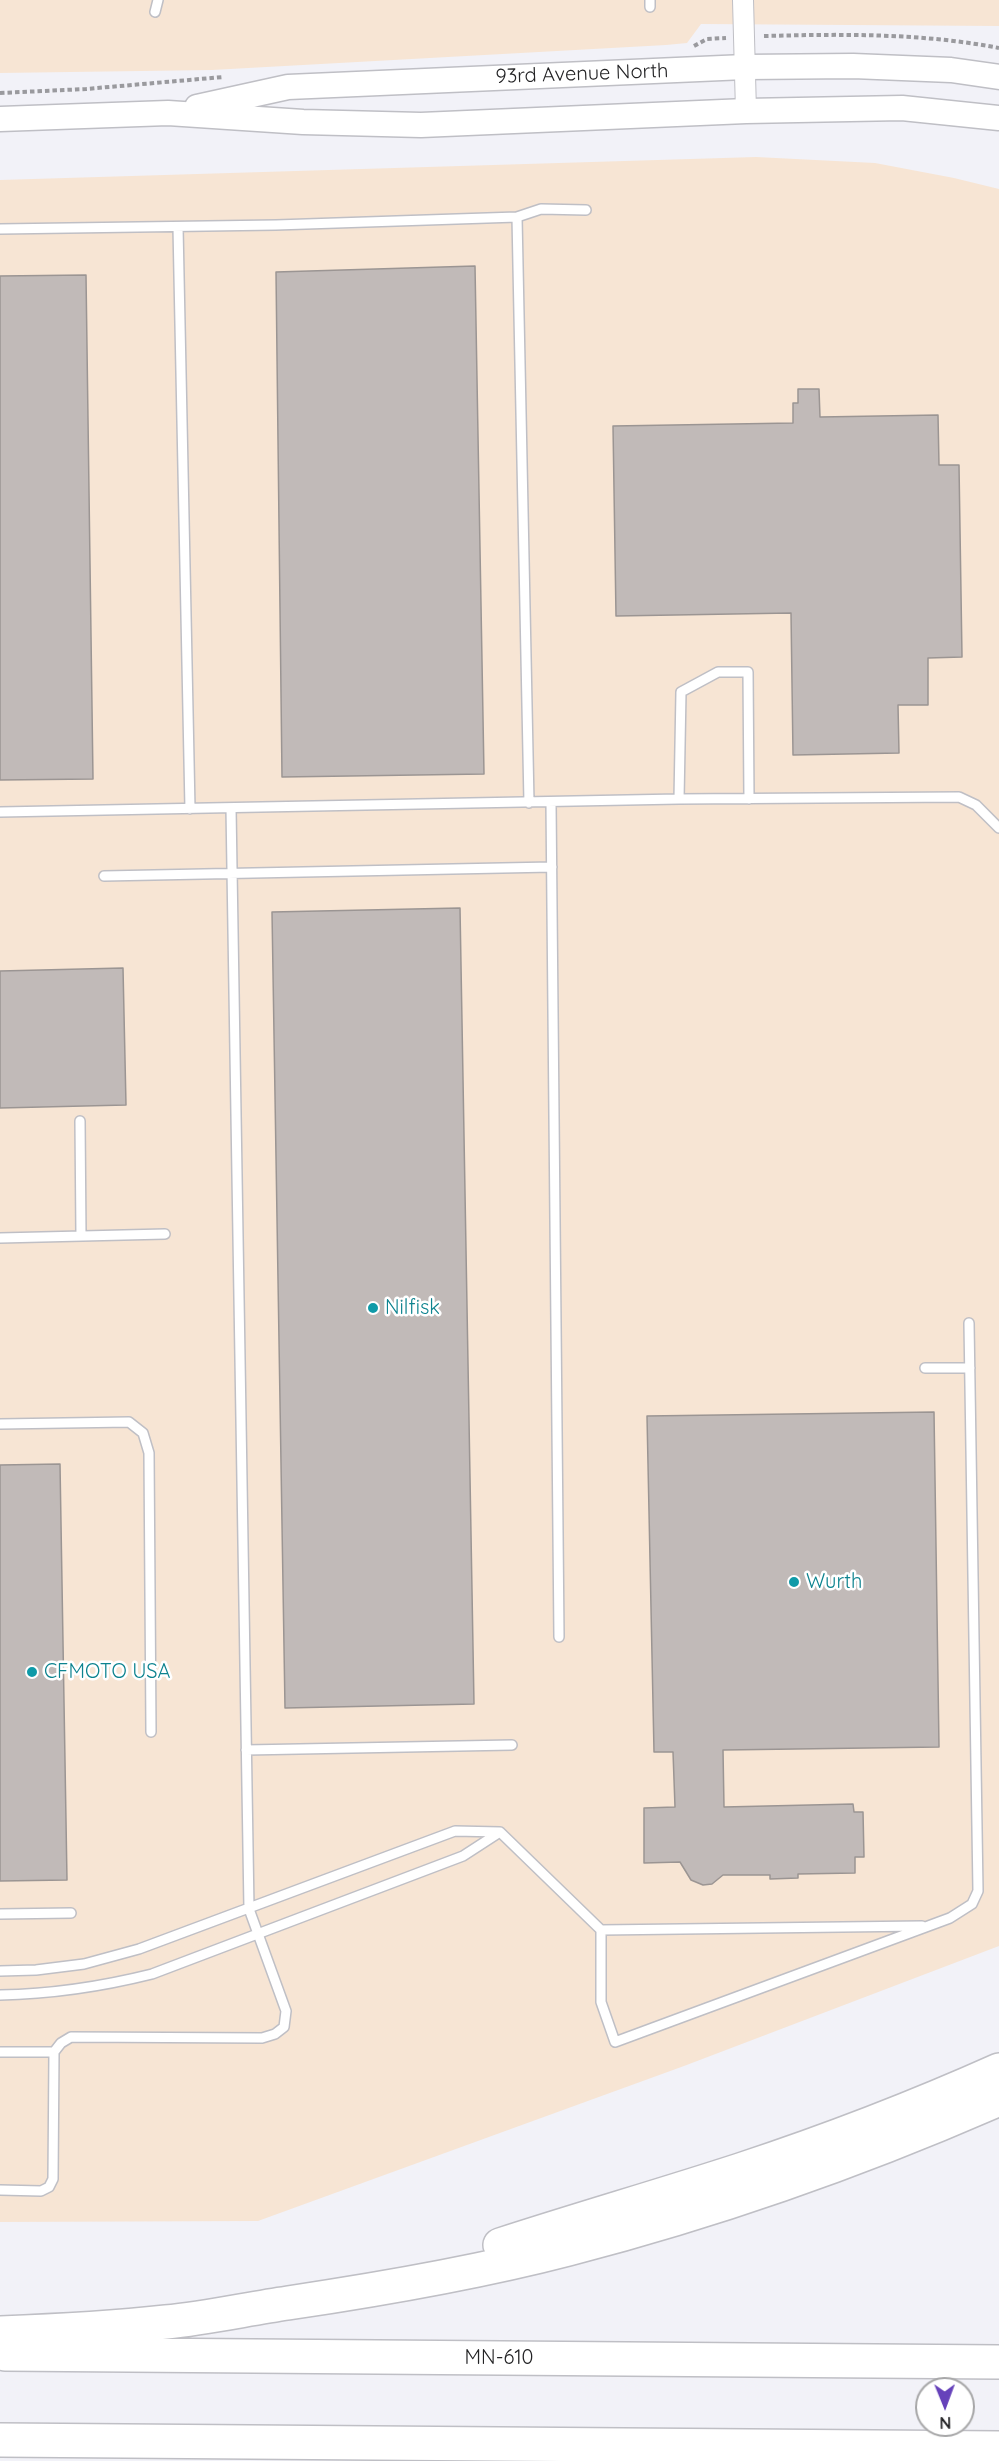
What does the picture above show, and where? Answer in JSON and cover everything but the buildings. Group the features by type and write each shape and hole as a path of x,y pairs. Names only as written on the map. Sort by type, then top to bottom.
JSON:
{"highway":[{"path":"275,2305 497,2246 740,2170 880,2120 999,2070"},
{"path":"0,2333 155,2323 447,2276 567,2249 718,2205 860,2157 999,2099"},
{"name":"MN-610","path":"0,2354 999,2362"},
{"path":"0,2440 999,2448"},
{"path":"76,2441 211,2457 313,2461"}],"street":[{"path":"743,0 746,111"},
{"name":"93rd Avenue North","path":"168,113 288,87 745,67 854,66 951,70 999,77"},
{"name":"93rd Avenue North","path":"0,119 168,113 303,122 421,125 746,111 902,108 999,118"}],"lane":[{"path":"155,12 158,0"},
{"path":"0,229 178,227 517,217 541,209 586,210"},
{"path":"517,217 529,804"},
{"path":"178,227 190,809"},
{"path":"679,799 681,692 718,672 748,672 749,799"},
{"path":"0,812 529,804 679,799 959,797 976,805 999,828"},
{"path":"551,803 558,1637"},
{"path":"0,2190 41,2191 50,2187 53,2179 54,2052 61,2043 71,2037 262,2038 275,2034 284,2027 286,2011 249,1909 231,808"},
{"path":"104,876 552,867"},
{"path":"80,1121 81,1236"},
{"path":"0,1238 165,1234"},
{"path":"601,1930 601,2002 615,2042 930,1926 950,1918 972,1904 978,1891 969,1323"},
{"path":"925,1368 970,1368"},
{"path":"0,1424 129,1422 144,1433 149,1453 151,1732"},
{"path":"246,1750 512,1745"},
{"path":"0,1971 36,1970 84,1964 139,1949 455,1831 500,1832 601,1930 930,1926"},
{"path":"0,1995 62,1993 101,1987 152,1974 463,1856 500,1832"},
{"path":"0,1914 71,1913"},
{"path":"0,2052 54,2052"}],"shaded area":[{"path":"0,0 999,0 999,26 701,24 687,43 666,45 212,70 0,73"},
{"path":"756,157 875,163 999,189 999,1946 684,2066 258,2221 0,2222 0,180"}],"place":[{"name":"Nilfisk","path":"373,1308"},
{"name":"Wurth","path":"794,1582"},
{"name":"CFMOTO USA","path":"32,1672"}]}
